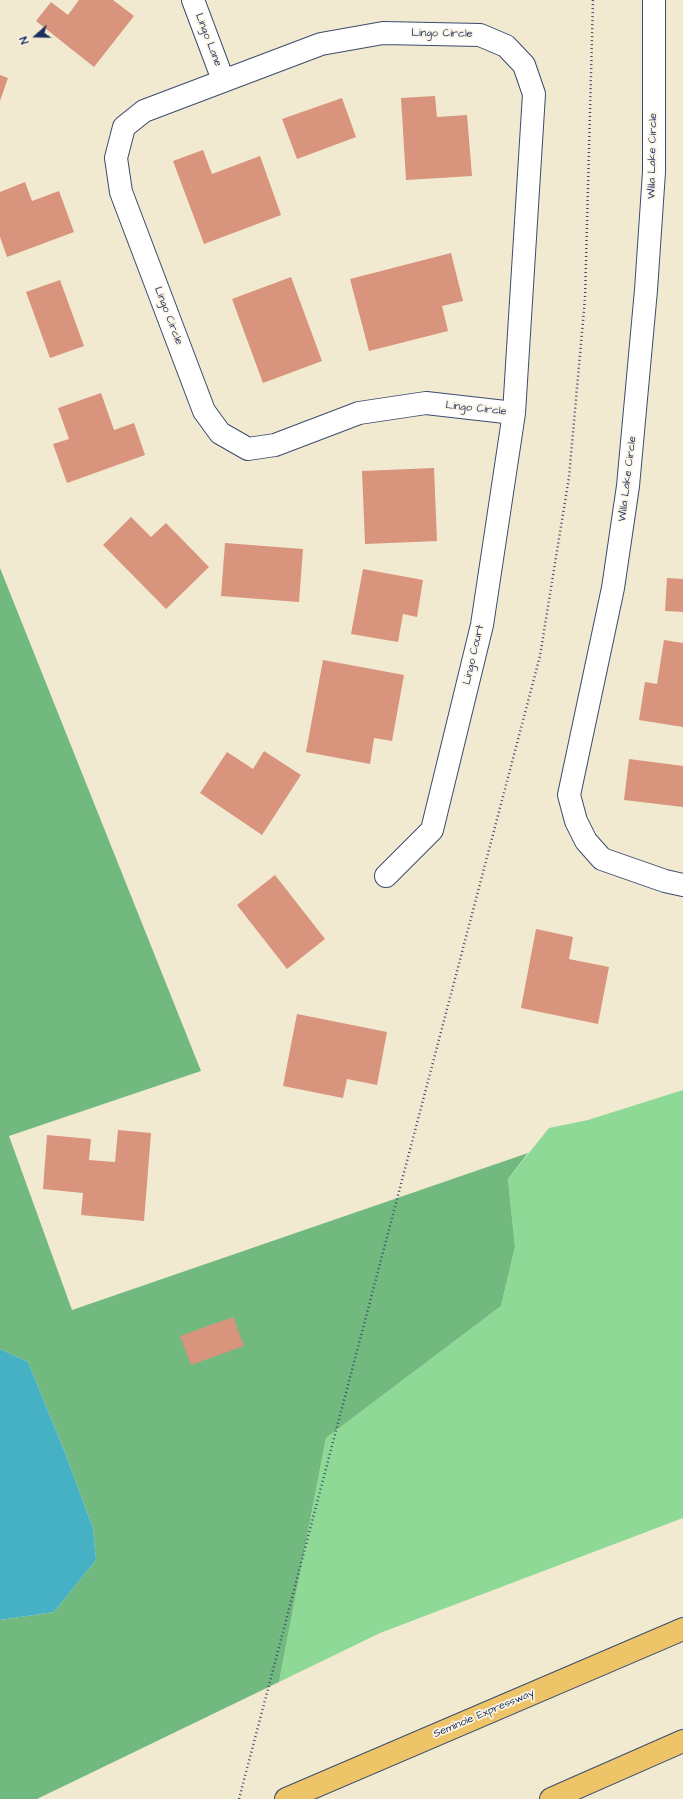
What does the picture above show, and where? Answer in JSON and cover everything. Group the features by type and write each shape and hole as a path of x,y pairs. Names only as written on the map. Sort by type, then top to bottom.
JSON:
{"highway":[{"name":"Seminole Expressway","path":"286,1799 683,1629"},
{"path":"551,1799 683,1742"}],"street":[{"name":"Lingo Lane","path":"194,0 223,80"},
{"name":"Willa Lake Circle","path":"654,0 654,172 646,290 628,486 613,588 569,795 576,822 586,841 602,859 665,881 683,884"},
{"name":"Lingo Circle","path":"383,33 480,35 506,46 524,65 534,94 514,413 426,403 358,413 275,445 248,449 220,433 204,411 201,404 121,192 116,158 124,127 144,111 223,80 321,44 383,33"},
{"name":"Lingo Court","path":"386,876 432,830 482,625 514,413"}],"path":[{"path":"239,1799 540,656 569,477 585,299 593,0"}],"green space":[{"path":"0,568 201,1071 9,1136 72,1310 528,1153 508,1179 515,1247 501,1306 326,1438 279,1682 37,1799 0,1799 0,1620 54,1612 96,1560 93,1528 66,1455 28,1362 0,1349"},
{"path":"683,1090 683,1518 380,1633 279,1682 326,1438 501,1306 515,1247 508,1179 549,1128 588,1120"}],"water":[{"path":"0,1349 28,1362 66,1455 93,1528 96,1560 54,1612 0,1620"}],"building":[{"path":"79,0 113,0 134,16 94,67 36,21 51,2 68,15"},
{"path":"0,75 8,78 0,101"},
{"path":"435,96 437,117 467,115 472,176 406,180 401,98"},
{"path":"342,98 356,137 297,159 282,119"},
{"path":"203,150 212,174 260,156 281,215 204,244 173,161"},
{"path":"25,182 32,201 59,191 74,232 7,257 0,237 0,192"},
{"path":"451,253 463,301 442,306 448,331 369,351 350,279"},
{"path":"291,277 322,361 263,383 232,299"},
{"path":"60,280 84,346 50,358 26,292"},
{"path":"101,393 114,430 134,423 145,455 67,483 53,444 69,439 58,408"},
{"path":"434,468 437,541 365,544 362,471"},
{"path":"131,517 151,537 166,523 209,567 166,609 103,545"},
{"path":"225,543 303,549 299,602 221,596"},
{"path":"363,569 423,580 417,617 403,614 398,642 351,634"},
{"path":"667,578 683,579 683,612 665,611"},
{"path":"664,640 683,643 683,727 639,720 645,682 657,684"},
{"path":"323,660 404,675 392,741 374,738 370,764 306,752"},
{"path":"264,751 301,775 262,835 200,793 227,752 253,769"},
{"path":"629,759 683,766 683,807 624,800"},
{"path":"275,875 325,939 287,969 237,905"},
{"path":"536,929 573,937 569,959 609,967 598,1024 521,1008"},
{"path":"297,1014 387,1032 377,1085 347,1079 343,1098 283,1086"},
{"path":"118,1130 151,1133 144,1221 81,1215 83,1193 43,1189 47,1135 91,1139 89,1160 115,1162"},
{"path":"233,1317 244,1346 191,1365 180,1336"}]}
